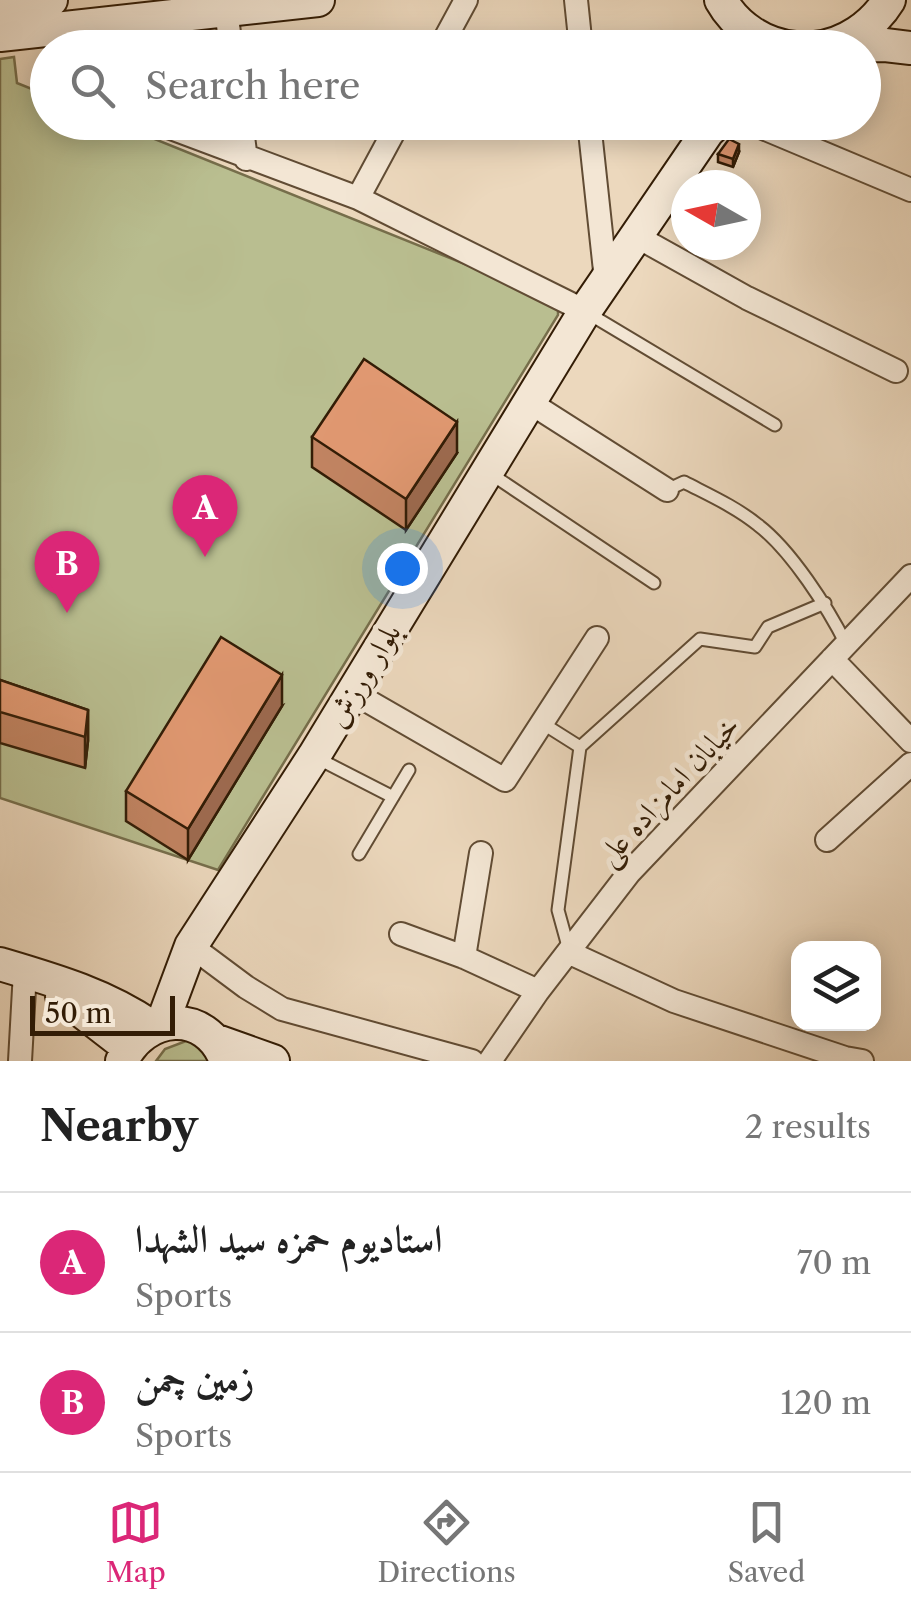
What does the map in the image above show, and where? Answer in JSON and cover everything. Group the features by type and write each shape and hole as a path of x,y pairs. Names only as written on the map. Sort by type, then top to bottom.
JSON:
{"street":[{"path":"0,5 52,0"},
{"path":"38,30 318,0"},
{"path":"450,30 466,0"},
{"path":"576,0 579,30"},
{"path":"862,30 889,0"},
{"path":"722,4 724,30"},
{"path":"722,4 749,30"},
{"path":"226,10 229,30"},
{"path":"0,34 30,31"},
{"path":"881,45 911,48"},
{"path":"200,140 358,198 585,311"},
{"path":"243,140 246,159"},
{"path":"358,198 389,140"},
{"path":"591,140 606,280"},
{"name":"بلوار ورزش","path":"141,1040 191,946 314,756 585,311 702,140"},
{"path":"792,140 911,190"},
{"path":"636,236 747,298 896,371"},
{"path":"529,402 667,490"},
{"name":"خیابان امامزاده علی","path":"490,1061 628,874 911,576"},
{"path":"352,692 505,780 597,638"},
{"path":"839,652 911,741"},
{"path":"827,840 911,764"},
{"path":"464,957 481,854"},
{"path":"401,934 538,991"},
{"path":"191,946 282,1009 472,1061"},
{"path":"570,953 674,1001 862,1061"},
{"path":"20,1061 12,967 77,987 126,1009 141,1040 194,1026 220,1050 273,1061"}],"lane":[{"path":"585,311 775,425"},
{"path":"486,470 654,583"},
{"path":"667,490 684,482 762,527 825,603 839,652"},
{"path":"570,953 558,910 580,747 700,640 755,647 768,628 825,603"},
{"path":"542,723 580,747"},
{"path":"314,756 393,797"},
{"path":"359,854 409,770"}],"green space":[{"path":"14,57 17,83 30,88 30,140 157,140 554,300 558,307 558,315 218,870 0,798 0,59"},
{"path":"186,1041 197,1042 219,1061 156,1061 165,1049"}],"building":[{"path":"728,140 739,144 733,159 718,154"},
{"path":"364,359 457,422 406,499 312,437"},
{"path":"221,637 282,675 188,829 126,791"},
{"path":"0,680 88,710 85,737 0,712"}],"place":[{"name":"استادیوم حمزه سید الشهدا","path":"205,557"},
{"name":"زمین چمن","path":"67,613"}]}
